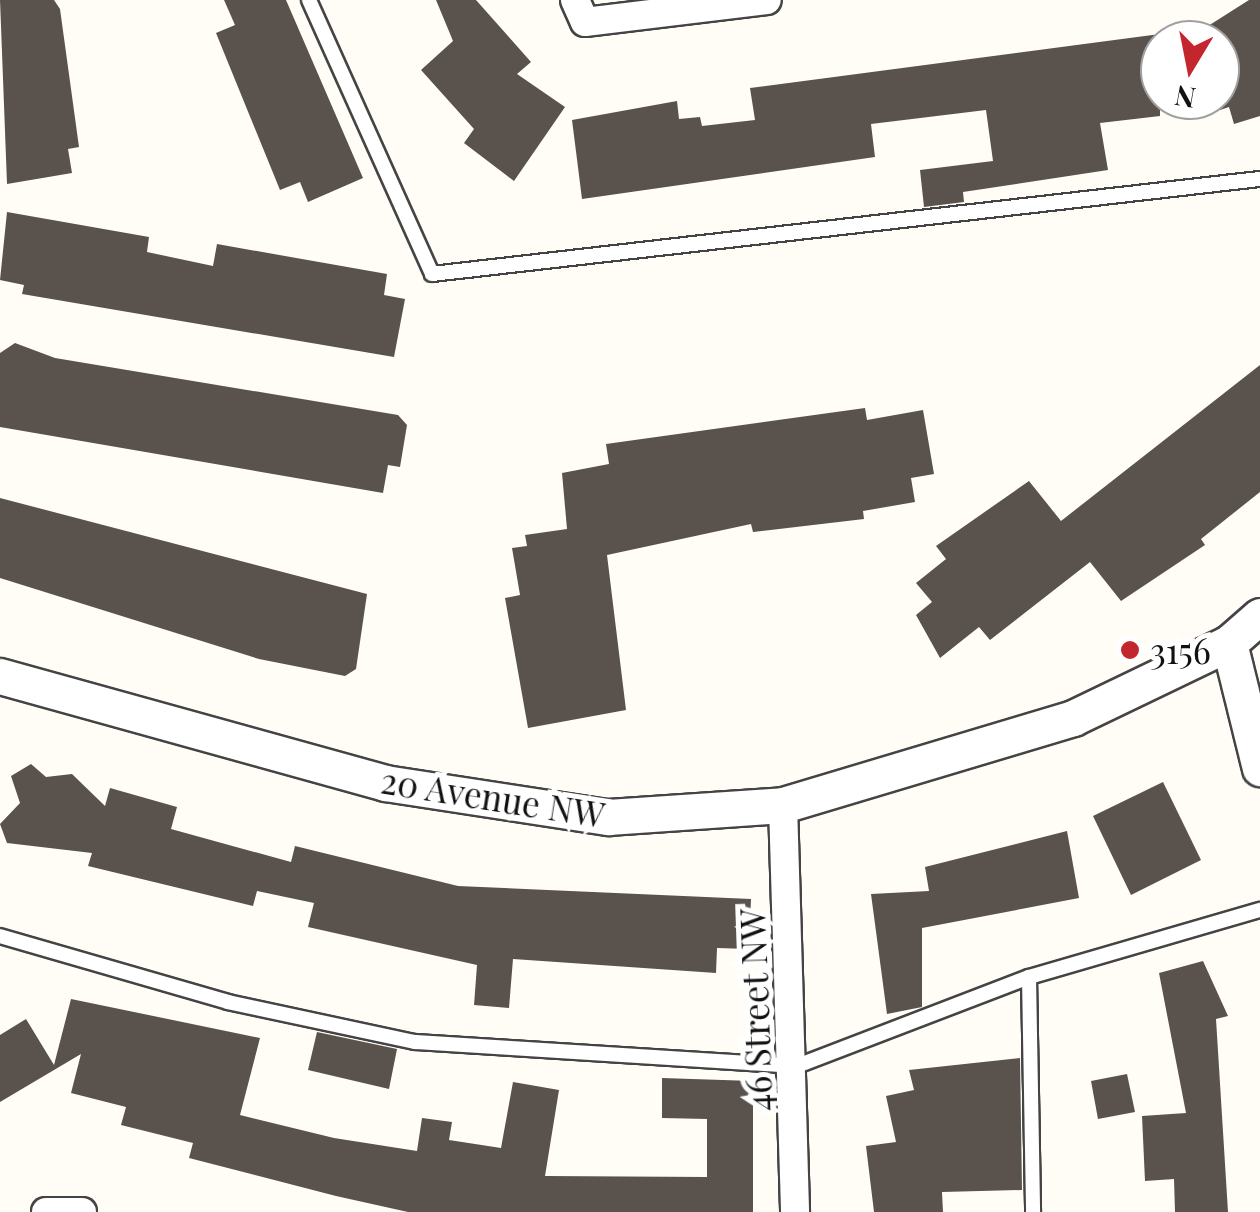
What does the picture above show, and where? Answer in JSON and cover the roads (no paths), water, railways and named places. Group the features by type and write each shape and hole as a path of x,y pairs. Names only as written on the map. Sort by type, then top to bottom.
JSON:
{"street":[{"path":"580,11 767,0"},
{"name":"20 Avenue NW","path":"0,676 385,782 608,818 783,805 1073,718 1229,643 1260,616"},
{"path":"1229,643 1260,768"},
{"name":"46 Street NW","path":"783,805 797,1066 795,1212"},
{"path":"46,1212 82,1212"}],"lane":[{"path":"309,0 432,274 1260,178"},
{"path":"0,936 228,1002 415,1042 797,1066 1029,977 1260,910"},
{"path":"1029,977 1032,1212"}],"place":[{"name":"3156","path":"1130,650"}]}
